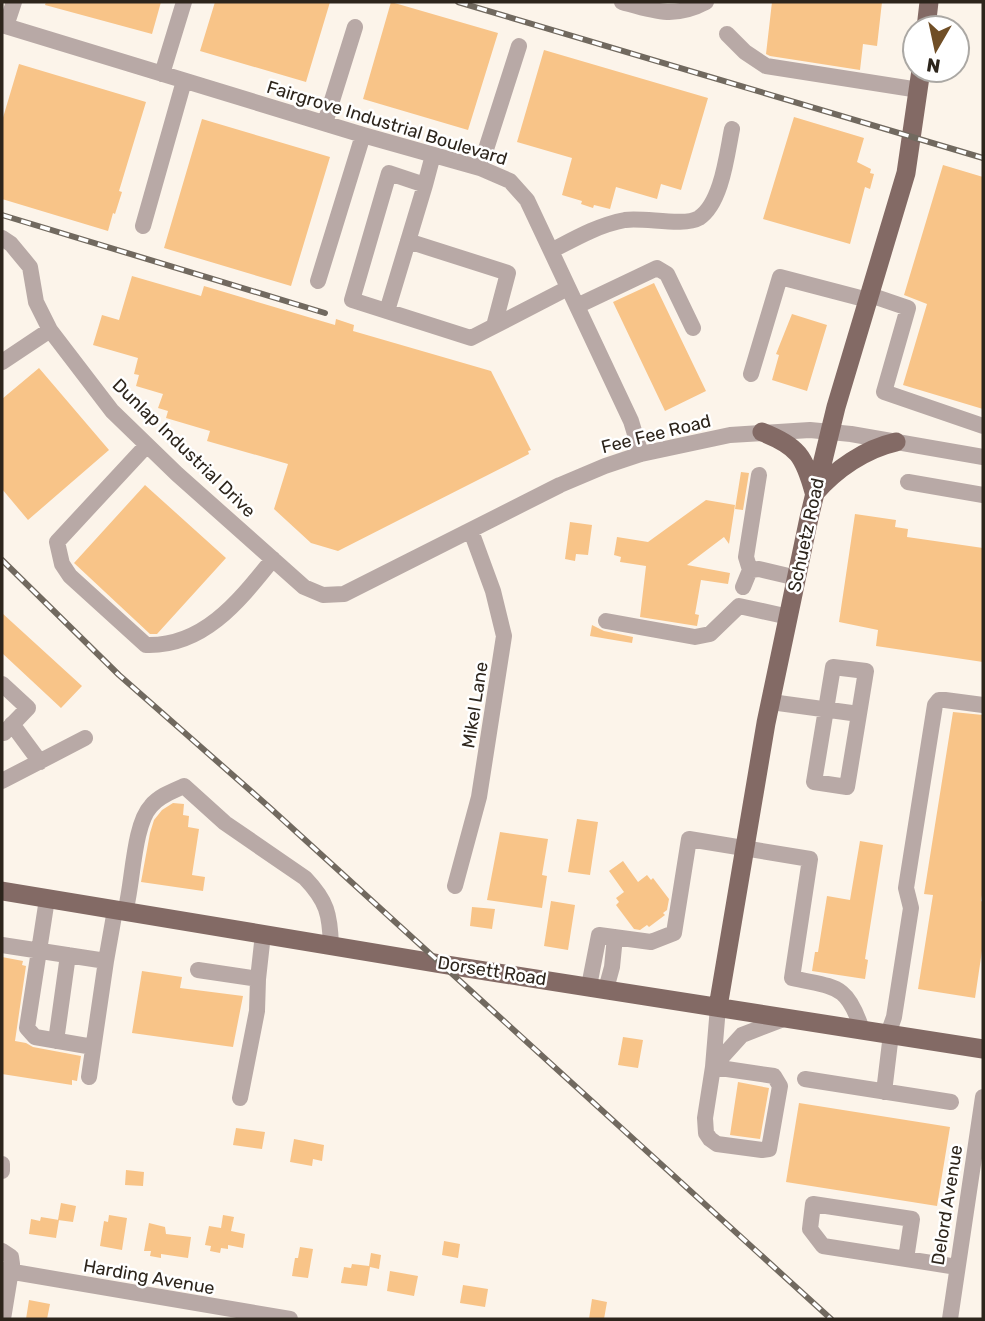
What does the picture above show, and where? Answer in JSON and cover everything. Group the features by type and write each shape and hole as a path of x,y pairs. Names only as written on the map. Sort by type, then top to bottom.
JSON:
{"main road":[{"name":"Schuetz Road","path":"718,1007 771,702 815,494 829,432 906,173 920,84"},
{"path":"762,432 783,440 799,452 815,494 857,458 896,442"},
{"name":"Dorsett Road","path":"2,891 331,946 983,1048"}],"street":[{"path":"4,26 14,2"},
{"path":"162,74 184,2"},
{"path":"622,2 662,13 695,8 706,2"},
{"name":"Fairgrove Industrial Boulevard","path":"4,26 184,82 480,168 510,181 527,200 631,421 641,454"},
{"path":"325,123 355,27"},
{"path":"727,34 745,52 766,66 919,90"},
{"path":"480,168 519,46"},
{"path":"143,226 184,82"},
{"path":"551,251 601,227 626,220 698,219 712,205 732,129"},
{"path":"318,281 363,135"},
{"path":"387,311 433,155"},
{"path":"425,184 389,173 352,300 471,338 568,288"},
{"name":"Dunlap Industrial Drive","path":"2,238 11,244 30,267 36,302 50,330 112,411 304,587 323,595"},
{"path":"408,241 508,273 494,326"},
{"path":"577,306 657,268 667,274 694,328"},
{"path":"751,374 780,277 908,308 884,392 983,426"},
{"path":"2,362 50,330"},
{"name":"Fee Fee Road","path":"323,595 344,594 561,485 606,466 641,454 730,435 829,432 983,457"},
{"path":"147,445 58,542 62,564 70,576 146,645 160,646 202,631 243,596 273,559"},
{"path":"743,587 750,570 746,557 759,475"},
{"path":"908,482 983,495"},
{"name":"Mikel Lane","path":"455,886 479,797 504,636 493,591 471,531"},
{"path":"750,570 760,569 797,578"},
{"path":"606,621 695,637 710,634 739,606 789,617"},
{"path":"832,667 866,671 859,714 848,787 814,782 832,667"},
{"path":"2,684 27,708 7,727 40,762"},
{"path":"884,1091 889,1034 911,908 906,888 935,705 939,700 945,699 983,705"},
{"path":"771,702 859,714"},
{"path":"2,781 85,737"},
{"path":"89,1077 106,961 120,911 130,894 136,842 150,806 168,793 184,786 210,811 305,878 323,898 330,918 331,946"},
{"path":"598,988 607,936 651,942 674,933 688,839 745,847 810,859 792,978 842,990 856,1009 862,1030"},
{"path":"47,899 27,1028 35,1037 93,1047"},
{"path":"240,1098 257,1011 263,934"},
{"path":"2,944 106,961"},
{"path":"55,1041 68,955"},
{"path":"198,970 258,979"},
{"path":"713,1067 775,1076 779,1080 769,1149 717,1143 706,1133 705,1118 718,1007"},
{"path":"713,1067 742,1035 786,1018"},
{"path":"805,1080 951,1102"},
{"name":"Delord Avenue","path":"950,1319 983,1097"},
{"path":"2,1164 2,1171"},
{"path":"906,1259 912,1219 813,1204 810,1229 823,1246 957,1267"},
{"path":"2,1251 11,1257 6,1271 3,1319"},
{"name":"Harding Avenue","path":"6,1271 265,1317 290,1319"}],"building":[{"path":"46,2 161,2 152,34 45,5"},
{"path":"215,2 330,2 306,82 200,51"},
{"path":"391,2 498,33 468,130 363,99"},
{"path":"772,2 882,2 877,46 863,44 860,70 770,56 766,54"},
{"path":"544,50 708,98 681,190 661,184 657,199 616,187 610,209 594,205 593,208 581,204 582,201 562,195 572,158 517,142"},
{"path":"19,64 146,102 119,191 122,192 108,231 2,199 2,121"},
{"path":"794,117 864,138 857,162 871,169 870,173 874,174 870,189 865,187 850,244 763,219"},
{"path":"202,119 330,157 291,286 164,248"},
{"path":"943,165 983,177 983,409 903,385 927,304 904,295"},
{"path":"132,276 201,296 204,286 335,325 336,319 354,325 353,331 491,371 531,450 528,451 529,454 338,551 311,543 274,509 288,464 207,441 210,431 166,418 168,411 158,408 163,394 136,386 139,375 134,374 138,358 93,345 102,315 119,320"},
{"path":"654,283 706,391 665,411 613,302"},
{"path":"792,314 827,325 807,391 772,380 779,355 776,354"},
{"path":"39,368 109,450 28,520 2,489 2,399"},
{"path":"741,472 749,473 743,510 735,509"},
{"path":"145,485 226,558 157,634 150,634 74,563"},
{"path":"706,500 735,505 729,544 724,537 687,565 730,573 728,584 701,580 695,614 699,615 697,626 640,617 646,566 620,562 621,557 614,555 617,537 648,542"},
{"path":"855,514 896,520 895,527 908,529 907,537 983,548 983,662 876,646 878,630 839,622"},
{"path":"570,522 592,525 588,555 576,554 575,561 565,559"},
{"path":"2,613 82,686 61,708 2,653"},
{"path":"592,625 604,631 633,637 632,643 590,636"},
{"path":"953,712 983,715 983,944 975,998 918,989 933,895 924,894"},
{"path":"173,803 184,804 183,815 189,816 188,827 199,829 192,875 205,877 203,891 141,882 154,820 162,810"},
{"path":"577,819 598,822 590,875 568,872"},
{"path":"500,832 548,839 542,875 547,876 542,908 487,900"},
{"path":"860,841 883,845 865,959 868,960 865,979 812,971 815,952 818,952 827,896 850,900"},
{"path":"623,861 638,882 647,875 651,880 653,878 669,899 667,910 663,913 665,915 640,930 634,929 616,905 619,902 616,898 624,892 609,871"},
{"path":"551,901 575,905 568,950 544,946"},
{"path":"472,907 495,909 492,929 470,926"},
{"path":"2,957 23,961 22,965 26,966 15,1041 81,1056 77,1081 72,1080 72,1085 2,1074"},
{"path":"142,971 182,977 180,988 243,996 233,1047 132,1033"},
{"path":"623,1037 643,1040 638,1068 618,1065"},
{"path":"738,1082 769,1088 760,1139 730,1135"},
{"path":"799,1103 950,1127 937,1206 786,1182"},
{"path":"236,1128 265,1132 262,1149 233,1145"},
{"path":"294,1139 324,1145 322,1161 313,1159 312,1166 290,1162"},
{"path":"126,1170 144,1172 143,1186 125,1185"},
{"path":"61,1203 76,1206 73,1222 58,1220"},
{"path":"109,1215 127,1218 122,1250 100,1246 104,1221 108,1222"},
{"path":"223,1215 234,1217 231,1231 245,1234 243,1248 228,1245 228,1249 221,1248 220,1253 210,1251 211,1246 205,1245 209,1226 221,1228"},
{"path":"41,1217 59,1220 56,1238 29,1234 31,1219 40,1221"},
{"path":"149,1223 165,1227 166,1234 191,1237 188,1258 161,1254 161,1258 150,1256 151,1251 144,1251"},
{"path":"444,1241 460,1244 458,1258 442,1255"},
{"path":"300,1247 313,1249 308,1278 292,1276"},
{"path":"371,1253 381,1255 379,1269 370,1267 367,1286 341,1283 344,1267 351,1268 352,1264 369,1266"},
{"path":"390,1271 418,1276 414,1296 387,1291"},
{"path":"463,1285 488,1289 485,1307 460,1303"},
{"path":"592,1299 607,1302 604,1319 589,1319"},
{"path":"29,1300 50,1304 47,1319 26,1319"}],"railway":[{"path":"458,2 983,158"},
{"path":"2,215 325,313"},
{"path":"2,560 119,675 269,807 831,1319"}]}
